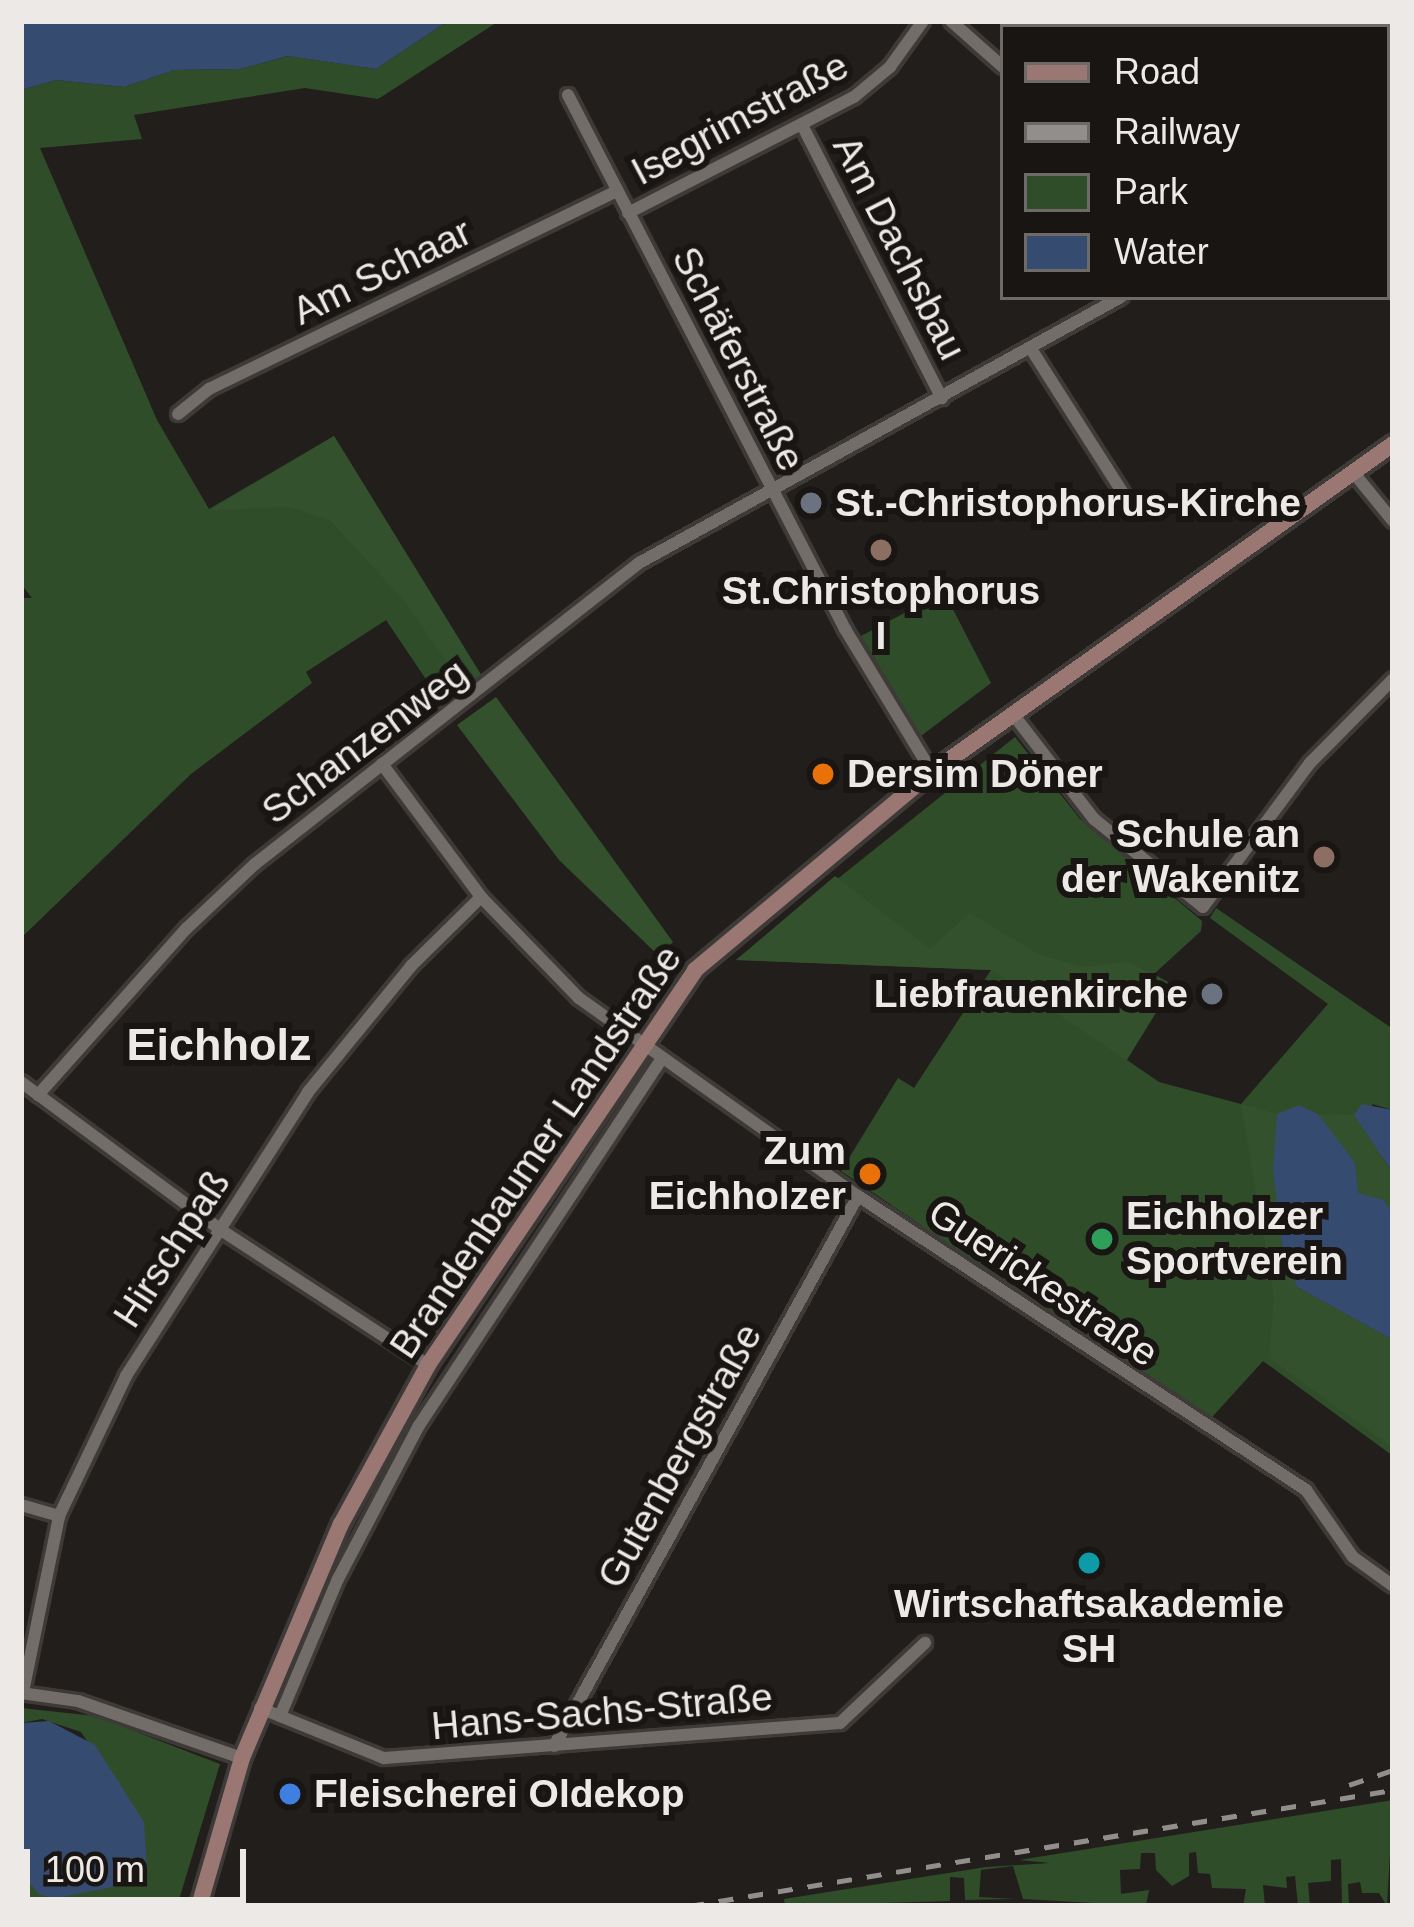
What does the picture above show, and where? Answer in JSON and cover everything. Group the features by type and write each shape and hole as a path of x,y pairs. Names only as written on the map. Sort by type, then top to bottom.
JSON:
{"main road":[{"name":"Brandenbaumer Landstraße","path":"199,1906 242,1759 317,1571 428,1365 642,1047 717,946 1012,712 1393,444"}],"street":[{"name":"Isegrimstraße","path":"628,212 802,125 874,81 923,21"},
{"path":"951,21 1000,65"},
{"name":"Schäferstraße","path":"568,95 770,486 932,772"},
{"name":"Am Dachsbau","path":"802,125 942,398"},
{"name":"Am Schaar","path":"178,414 209,389 617,191"},
{"name":"Schanzenweg","path":"38,1095 187,928 382,764 639,562 770,486 1033,352 1116,300"},
{"path":"1033,352 1124,495"},
{"path":"1353,472 1393,521"},
{"path":"1012,712 1094,819 1203,908 1310,763 1393,679"},
{"name":"Guerickestraße","path":"382,764 481,898 564,984 660,1061 1306,1490 1353,1557 1393,1586"},
{"name":"Hirschpaß","path":"22,1693 59,1516 101,1420 308,1092 410,966 481,898"},
{"name":"Brandenbaumer Landstraße","path":"280,1716 338,1579 428,1409 660,1061"},
{"path":"22,1084 221,1230 428,1365"},
{"name":"Gutenbergstraße","path":"554,1746 858,1196"},
{"path":"21,1504 59,1516"},
{"name":"Hans-Sachs-Straße","path":"260,1708 384,1758 840,1724 925,1642"},
{"path":"22,1693 78,1701 242,1759"}],"green space":[{"path":"448,21 499,21 378,99 305,88 134,115 142,139 40,148 157,420 209,509 334,436 483,678 444,706 386,620 306,672 312,683 191,774 21,938 21,598 32,598 21,584 21,90 56,80 124,87 175,70 240,69 289,56 376,69"},
{"path":"334,436 483,678 466,690 405,602 331,521 290,507 210,510"},
{"path":"944,592 991,683 921,736 861,636"},
{"path":"496,697 673,942 659,956 559,860 457,725"},
{"path":"1015,737 1080,819 1202,921 1201,931 1154,974 1173,985 1127,1060 1159,1082 1241,1104 1328,1004 1210,918 1216,908 1393,1029 1393,1110 1372,1104 1384,1166 1393,1173 1393,1213 1384,1200 1297,1287 1393,1340 1393,1456 1263,1361 1204,1426 1003,1293 1008,1284 841,1171 898,1078 914,1088 991,970 736,960"},
{"path":"835,876 930,949 970,913 1038,954 1082,967 1128,962 1173,985 1126,1060 992,970 736,960"},
{"path":"1241,1104 1277,1114 1282,1244 1297,1287 1393,1340 1393,1448 1269,1358 1274,1297"},
{"path":"1318,1114 1354,1115 1393,1173 1393,1213 1384,1200 1358,1194"},
{"path":"21,1708 95,1716 220,1764 178,1903 21,1906 21,1874 28,1884 117,1785 81,1732 42,1719 21,1723"},
{"path":"1393,1800 1387,1906 1379,1893 1362,1893 1360,1882 1348,1884 1349,1906 1342,1906 1341,1859 1331,1860 1331,1881 1308,1883 1310,1906 1298,1906 1295,1876 1286,1877 1287,1888 1263,1885 1265,1906 1243,1906 1246,1889 1212,1888 1210,1874 1198,1873 1196,1852 1189,1853 1189,1876 1172,1886 1156,1870 1155,1853 1141,1853 1140,1869 1120,1870 1121,1894 1149,1890 1146,1906 1023,1899 1013,1866 981,1870 979,1897 1016,1899 965,1900 964,1878 950,1877 950,1901 785,1906 784,1899 986,1867 1050,1863 1019,1860"}],"water":[{"path":"21,21 448,21 376,69 288,56 240,69 175,70 124,87 56,80 21,90"},
{"path":"1362,1104 1393,1110 1393,1173 1354,1115"},
{"path":"1299,1105 1318,1114 1355,1163 1358,1193 1384,1200 1393,1213 1393,1340 1297,1287 1282,1244 1273,1170 1277,1114"},
{"path":"49,1721 95,1745 144,1822 147,1870 133,1883 56,1898 40,1895 21,1874 21,1723"}],"railway":[{"path":"1349,1785 1393,1770"},
{"path":"689,1906 1393,1790"}],"place":[{"name":"St.-Christophorus-Kirche","path":"811,503"},
{"name":"St.Christophorus I","path":"881,550"},
{"name":"Dersim Döner","path":"823,774"},
{"name":"Schule an der Wakenitz","path":"1324,857"},
{"name":"Liebfrauenkirche","path":"1212,994"},
{"name":"Zum Eichholzer","path":"870,1174"},
{"name":"Eichholzer Sportverein","path":"1102,1239"},
{"name":"Wirtschaftsakademie SH","path":"1089,1563"},
{"name":"Fleischerei Oldekop","path":"290,1794"}],"district":[{"name":"Eichholz","path":"219,1045"}]}
